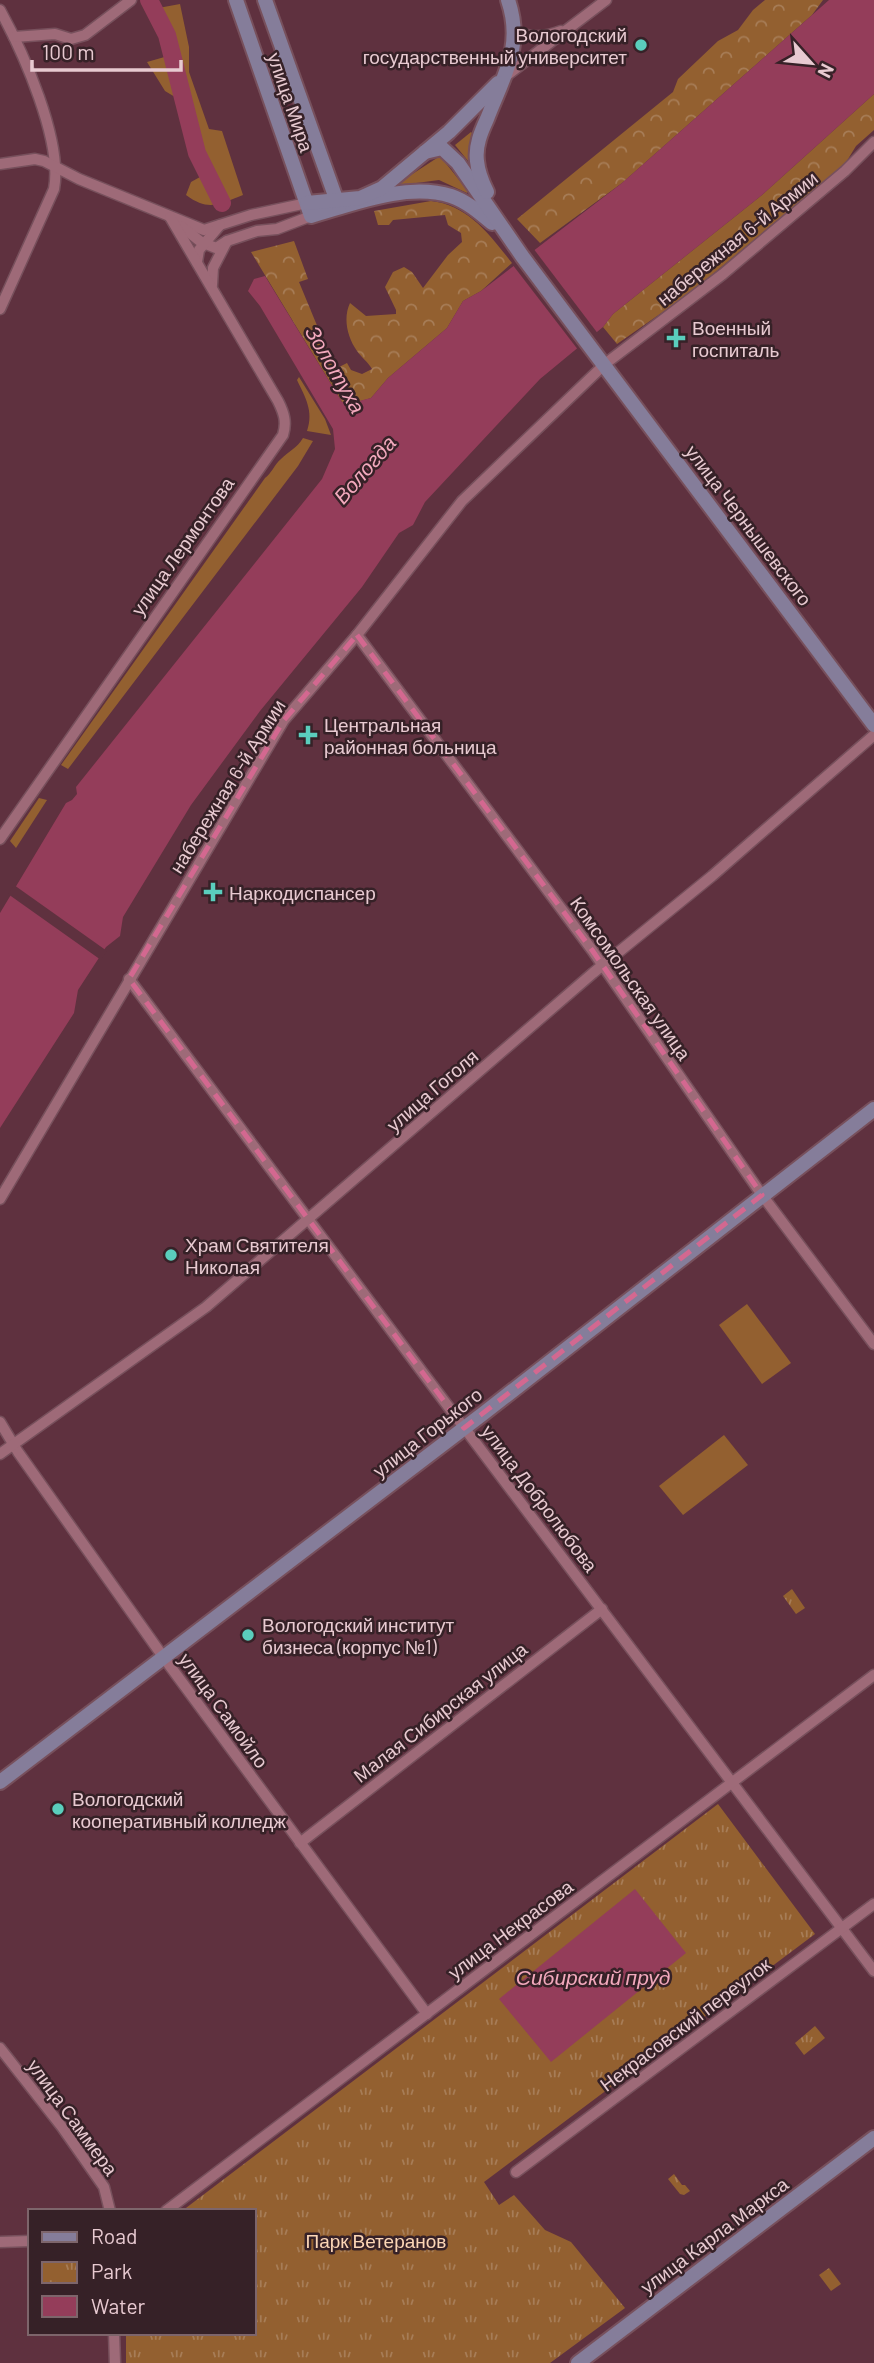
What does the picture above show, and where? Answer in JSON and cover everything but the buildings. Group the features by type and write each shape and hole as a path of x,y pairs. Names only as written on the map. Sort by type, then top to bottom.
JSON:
{"main road":[{"name":"улица Мира","path":"236,0 309,210"},
{"name":"улица Мира","path":"265,0 338,204"},
{"path":"508,0 515,30 513,52 482,132 477,161 488,196 508,234"},
{"path":"367,201 449,132 502,79"},
{"path":"449,132 442,148 451,168 492,223 522,256"},
{"path":"442,148 458,163 522,256"},
{"path":"425,152 442,148"},
{"path":"309,210 360,198 382,188"},
{"path":"338,204 407,193 437,193 460,200 492,223"},
{"name":"улица Чернышевского","path":"522,256 593,349 601,368 874,725"},
{"name":"улица Горького","path":"0,1782 464,1428 874,1109"},
{"name":"улица Карла Маркса","path":"578,2363 874,2138"}],"street":[{"path":"14,37 55,34 71,39 85,36 131,0"},
{"path":"502,79 606,0"},
{"path":"0,9 33,82 57,169 54,189 0,309"},
{"path":"515,30 529,36 544,37 574,25"},
{"name":"набережная 6-й Армии","path":"0,1199 284,720 357,635 462,501 601,368 723,274 845,172 874,142"},
{"path":"0,164 35,159 44,161 170,218 204,230 251,215 309,210"},
{"path":"170,218 204,243 216,248 227,241 257,231 276,229 309,210"},
{"name":"улица Лермонтова","path":"0,838 283,435 285,416 272,389 170,218"},
{"path":"220,225 217,230 218,238 227,241"},
{"path":"197,262 204,243 220,225"},
{"path":"213,288 213,268 227,241"},
{"name":"Комсомольская улица","path":"357,635 602,966 762,1195 874,1344"},
{"name":"улица Гоголя","path":"0,1454 206,1307 874,735"},
{"name":"улица Добролюбова","path":"129,979 874,1971"},
{"name":"улица Самойло","path":"0,1422 163,1658 426,2014"},
{"name":"Малая Сибирская улица","path":"300,1843 602,1609"},
{"name":"улица Некрасова","path":"169,2209 874,1675"},
{"name":"Некрасовский переулок","path":"516,2172 874,1903"},
{"name":"улица Саммера","path":"0,2048 62,2127 104,2187 110,2209"},
{"path":"0,2242 28,2241"},
{"path":"114,2335 115,2363"}],"highlighted area":[{"path":"357,635 592,950 762,1195 464,1428 129,979 284,720"}],"green space":[{"path":"765,0 823,0 812,15 622,183 540,243 517,219 673,92 678,79 718,41 738,30 753,10"},
{"path":"180,4 189,47 189,72 209,129 222,131 243,195 214,205 201,203 186,195 191,182 200,177 175,97 165,91 147,62 168,56 168,34 153,9"},
{"path":"874,94 874,130 856,146 845,164 690,293 617,344 603,327 613,314 762,195"},
{"path":"472,133 468,161 455,145"},
{"path":"440,156 467,193 439,180 394,186"},
{"path":"431,201 456,208 467,215 486,232 512,263 481,291 463,301 447,328 388,378 371,398 350,404 342,402 251,252 294,241 308,279 299,282 335,369 347,363 351,370 362,374 372,369 357,351 349,334 347,315 350,303 366,316 396,314 385,287 393,272 404,267 412,272 423,288 448,255 462,242 461,233 448,225 445,215 393,220 389,225 378,225 374,211"},
{"path":"299,377 325,419 331,435 307,431 310,417 306,398 297,380"},
{"path":"303,438 313,441 298,466 68,769 61,765 265,478"},
{"path":"39,798 47,800 16,848 10,841"},
{"path":"747,1304 791,1363 762,1384 719,1325"},
{"path":"724,1435 748,1465 683,1515 659,1486"},
{"path":"792,1589 805,1608 796,1614 783,1596"},
{"name":"Парк Ветеранов","path":"718,1804 815,1934 484,2182 499,2205 514,2195 545,2230 571,2242 625,2308 550,2363 126,2363 126,2335 256,2335 256,2209 185,2209"},
{"path":"815,2026 825,2038 804,2055 795,2043"},
{"path":"674,2174 690,2191 684,2195 680,2194 668,2179"},
{"path":"829,2268 841,2284 831,2291 819,2275"}],"water":[{"name":"Вологда","path":"829,0 874,0 874,94 762,195 613,314 603,327 540,379 425,502 413,525 399,533 362,587 260,711 191,805 123,917 120,936 106,947 78,990 74,1013 0,1128 0,913 66,803 77,794 76,787 322,479 335,449 333,429 260,306 248,291 254,279 265,276 342,402 351,403 371,398 388,378 447,328 463,301 481,291 622,183"},
{"name":"Сибирский пруд","path":"635,1889 686,1953 551,2062 499,1999"}],"pier":[{"path":"533,248 599,335 579,351 512,264"},
{"path":"14,885 107,951 101,960 8,894"}],"waterway":[{"name":"Золотуха","path":"149,0 167,35 197,153 222,203"}],"place":[{"name":"Вологодский государственный университет","path":"641,45"},
{"name":"Военный госпиталь","path":"676,338"},
{"name":"Центральная районная больница","path":"308,735"},
{"name":"Наркодиспансер","path":"213,892"},
{"name":"Храм Святителя Николая","path":"171,1255"},
{"name":"Вологодский институт бизнеса (корпус №1)","path":"248,1635"},
{"name":"Вологодский кооперативный колледж","path":"58,1809"}]}
